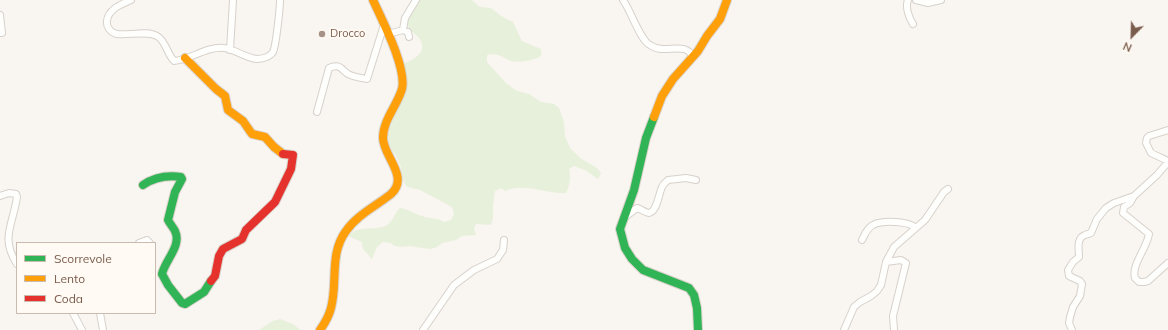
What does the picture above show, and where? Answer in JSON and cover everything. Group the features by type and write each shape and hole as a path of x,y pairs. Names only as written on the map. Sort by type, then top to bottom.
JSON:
{"street":[{"path":"131,0 116,7 109,14 106,20 110,31 117,34 132,33 156,35 164,44 174,61 224,48 255,59 262,58 272,53 280,12 280,0"},
{"path":"230,50 233,0"},
{"path":"320,330 326,322 332,305 334,294 335,258 339,243 345,232 358,217 387,197 395,190 397,185 398,177 394,165 385,150 383,139 385,128 402,90 403,82 388,34 373,0"},
{"path":"402,30 405,18 416,0"},
{"path":"623,0 642,36 649,45 662,49 679,48 689,52 692,57"},
{"path":"698,330 696,302 694,295 689,288 643,270 632,259 625,248 620,229 634,190 646,138 659,101 673,80 698,51 720,19 727,0"},
{"path":"908,0 906,2 913,24"},
{"path":"916,0 928,3 941,0"},
{"path":"0,15 2,33"},
{"path":"317,112 329,68 338,66 349,75 367,79 384,25"},
{"path":"388,34 402,30 408,32 409,37"},
{"path":"142,185 153,178 173,176 181,177 182,179 175,192 168,220 176,232 177,241 175,249 165,264 162,274 178,299 185,304 204,292 211,283 215,276 219,256 223,249 242,240 246,230 275,202 291,169 292,155 284,154 274,147 265,137 252,134 243,121 228,110 225,96 185,58"},
{"path":"1168,130 1150,136 1147,138 1146,143 1151,153 1168,162 1158,176 1134,196 1130,203 1123,209 1123,214 1149,234 1134,272 1135,278 1139,282 1146,282 1168,263"},
{"path":"625,217 637,208 649,213 654,210 662,187 668,180 686,178 696,180"},
{"path":"844,330 854,307 871,296 881,285 886,262 894,247 928,216 944,192 948,189"},
{"path":"0,196 9,193 16,194 17,197 6,227 4,245 5,251 16,263"},
{"path":"1072,330 1070,317 1073,307 1080,296 1082,284 1080,281 1069,276 1068,270 1073,262 1079,257 1078,248 1080,239 1084,235 1091,233 1096,219 1106,208 1114,203 1134,196"},
{"path":"862,240 872,225 878,223 902,222 909,223 916,228"},
{"path":"423,330 454,285 474,270 497,259 503,250 504,240"},
{"path":"886,262 901,260 906,263 893,316 894,330"},
{"path":"74,314 82,330"},
{"path":"100,314 103,330"}],"green space":[{"path":"417,0 472,0 480,7 491,8 501,16 513,22 522,41 541,49 541,56 527,61 515,62 498,55 491,54 487,55 487,62 506,83 517,91 529,94 541,102 554,104 559,108 564,122 565,136 570,148 580,158 597,168 601,173 598,179 585,170 574,166 569,169 570,181 566,193 527,188 505,191 501,188 495,191 493,219 491,225 476,224 474,228 476,235 462,236 456,240 442,243 437,247 430,249 395,246 390,243 383,242 377,247 372,259 363,249 362,242 350,237 349,235 358,230 377,228 387,225 400,208 444,222 451,220 454,214 452,207 420,190 407,187 400,165 390,146 387,135 407,85 402,64 419,55 422,47 422,43 419,38 410,30 407,23 409,14"},
{"path":"280,319 293,324 300,330 259,330 273,321"}],"traffic: fast":[{"path":"654,117 646,138 634,190 620,229 625,248 632,259 643,270 689,288 694,295 697,308 698,330"},
{"path":"143,185 161,177 176,176 181,177 182,179 175,192 168,220 177,237 175,248 162,274 168,285 182,303 185,304 204,292 211,281"}],"traffic: slow":[{"path":"320,330 327,319 331,308 337,249 341,240 350,225 391,194 398,181 397,174 384,145 383,138 385,125 400,95 403,80 393,44 373,0"},
{"path":"654,117 662,96 673,79 698,51 720,19 727,0"},
{"path":"185,58 225,96 228,110 243,121 252,134 265,137 283,154"}],"traffic: jam":[{"path":"211,281 215,276 219,256 223,249 242,239 246,230 275,202 291,169 293,155 283,154"}],"place":[{"name":"Drocco","path":"322,34"}]}
